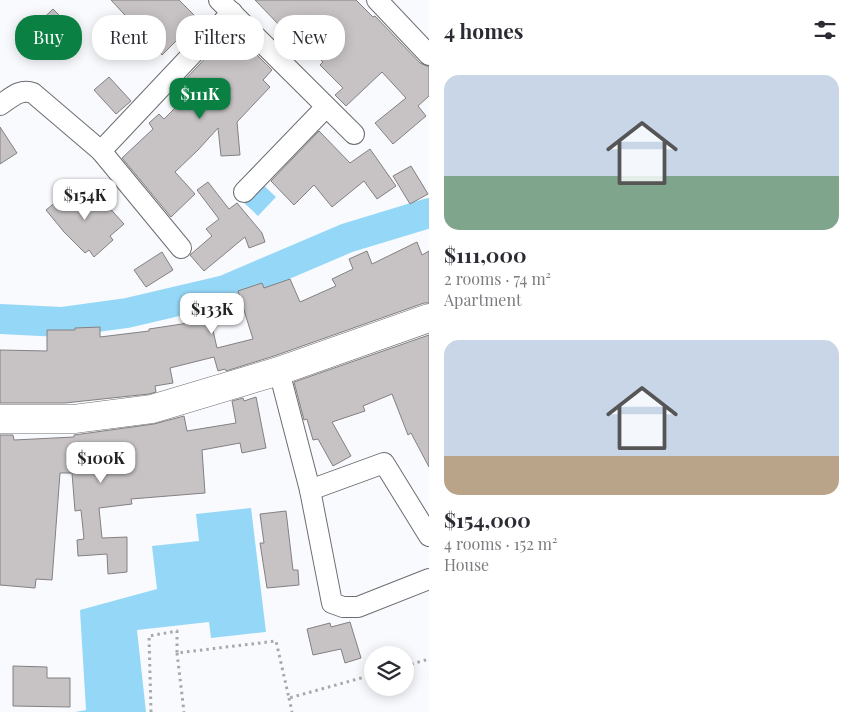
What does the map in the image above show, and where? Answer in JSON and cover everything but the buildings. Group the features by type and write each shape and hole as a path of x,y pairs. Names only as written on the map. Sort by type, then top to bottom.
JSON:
{"street":[{"path":"377,0 429,55"},
{"path":"101,151 225,6 354,134"},
{"path":"0,105 19,92 26,91 33,94 101,151 181,248"},
{"path":"244,192 326,107"},
{"path":"0,419 74,419 152,409 279,371 429,318"},
{"path":"279,371 310,490 332,603 343,608 358,607 429,578"},
{"path":"310,490 384,463 429,536"}],"path":[{"path":"151,712 149,636 177,631 177,653 184,712"},
{"path":"177,653 276,641 292,712"},
{"path":"414,663 429,659"},
{"path":"288,698 364,677"}],"water":[{"path":"258,180 276,197 258,216 240,199"},
{"path":"251,508 266,632 211,638 209,622 137,630 146,712 75,712 86,710 80,610 157,589 152,546 199,541 196,514"}],"waterway":[{"path":"0,319 61,322 127,313 225,290 347,238 429,213"}]}
